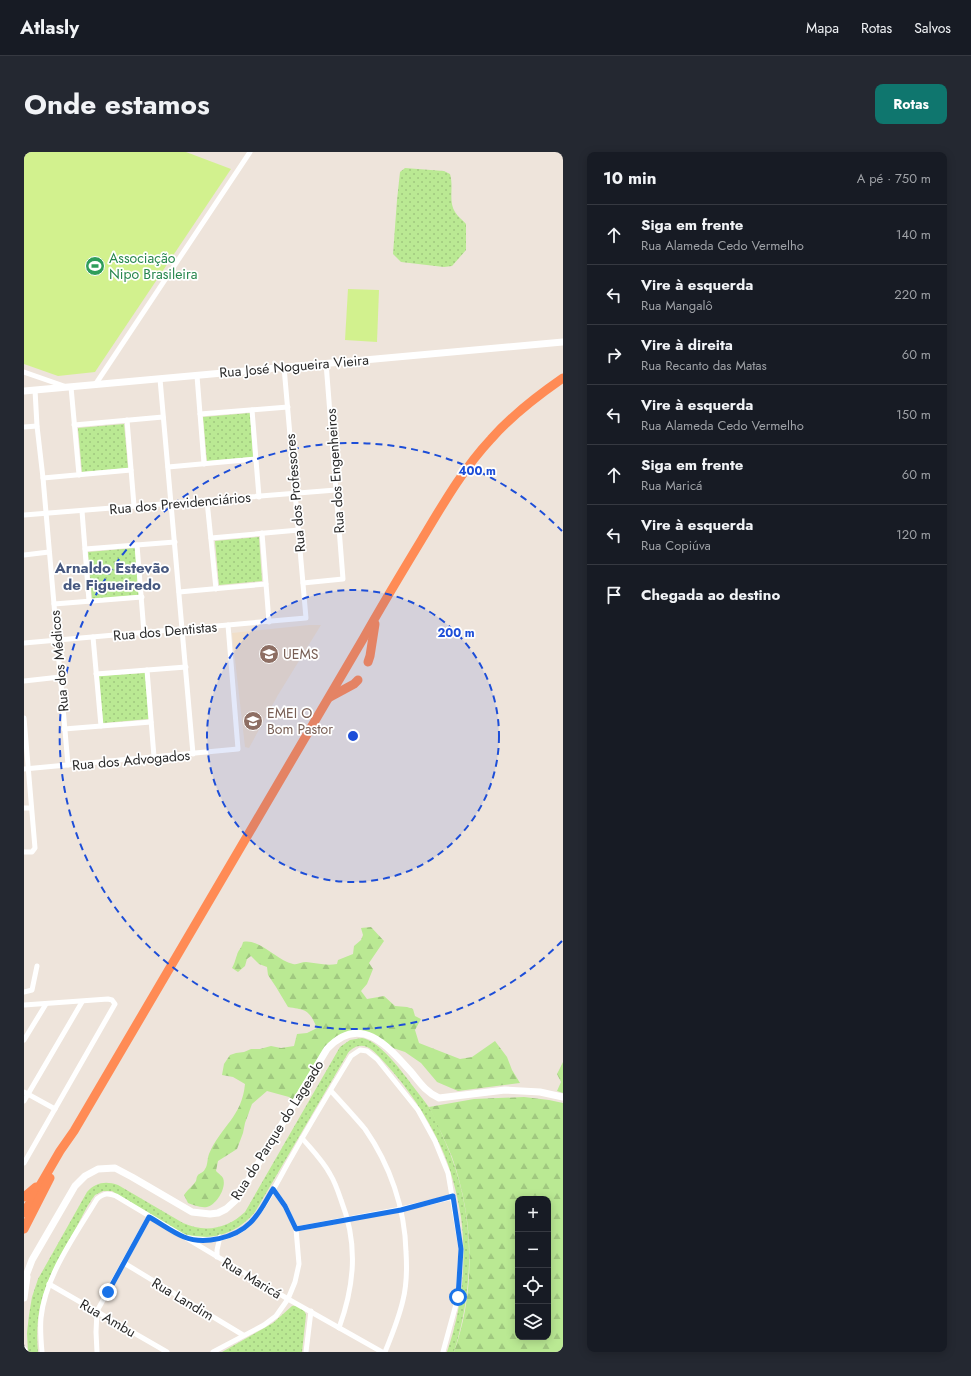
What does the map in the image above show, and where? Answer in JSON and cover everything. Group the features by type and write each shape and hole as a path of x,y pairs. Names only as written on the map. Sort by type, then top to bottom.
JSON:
{"highway":[{"path":"24,1213 40,1184 74,1131 446,498 477,455 492,438 523,408 563,378"},
{"path":"368,662 374,629 382,605"},
{"path":"330,697 354,684 358,680"},
{"path":"24,1229 74,1131"},
{"path":"24,1197 40,1184"}],"street":[{"path":"95,385 250,152"},
{"name":"Rua José Nogueira Vieira","path":"24,391 563,342"},
{"name":"Rua dos Engenheiros","path":"303,583 343,579 326,363"},
{"name":"Rua dos Professores","path":"284,367 306,618"},
{"path":"24,372 69,387 79,475"},
{"path":"197,376 204,464"},
{"path":"160,379 193,754"},
{"name":"Rua dos Médicos","path":"35,390 68,765"},
{"path":"200,414 288,407"},
{"path":"252,410 259,496"},
{"path":"74,425 164,417"},
{"path":"127,420 134,506"},
{"path":"24,427 37,426"},
{"path":"168,467 256,459"},
{"path":"42,478 131,470"},
{"name":"Rua dos Previdenciários","path":"24,515 336,490"},
{"path":"208,500 216,589"},
{"path":"82,511 89,601"},
{"path":"211,538 299,530"},
{"path":"262,533 269,622"},
{"path":"85,549 174,542"},
{"path":"137,545 144,633"},
{"path":"24,555 49,552"},
{"path":"179,592 266,584"},
{"path":"54,604 142,597"},
{"name":"Rua dos Dentistas","path":"24,643 306,618"},
{"name":"Rua dos Advogados","path":"26,769 238,749 228,625"},
{"path":"93,637 101,726"},
{"path":"96,674 186,667"},
{"path":"147,670 154,758"},
{"path":"24,681 60,677"},
{"path":"24,718 26,769 35,848 32,852 24,852"},
{"path":"64,729 151,722"},
{"path":"24,808 31,808"},
{"path":"24,992 32,990 37,966"},
{"path":"24,1005 108,999 112,1000 115,1004 24,1163"},
{"path":"24,1101 26,1093 82,1002"},
{"path":"24,1040 46,1004"},
{"name":"Rua do Parque do Lageado","path":"24,1281 32,1260 75,1186 85,1176 98,1169 115,1168 132,1176 192,1212 210,1214 218,1213 226,1209 237,1199 327,1049 334,1041 345,1034 356,1032 369,1034 378,1039 391,1051 423,1088 439,1098 505,1090 540,1092 563,1098"},
{"path":"184,1237 197,1240 212,1240 241,1230 251,1222 273,1189 351,1056 360,1050 367,1051 377,1059 418,1110 434,1140 448,1173 461,1249 458,1297 442,1352"},
{"path":"331,1090 365,1130 379,1153 390,1174 401,1210 406,1238 407,1272 404,1299 386,1352"},
{"path":"26,1093 55,1109"},
{"path":"302,1138 331,1174 348,1219 352,1243 353,1266 349,1294 339,1328"},
{"path":"214,1352 276,1316 288,1299 295,1282 299,1264 296,1229 285,1206 273,1189"},
{"name":"Rua Maricá","path":"49,1284 55,1270 97,1199 102,1194 108,1193 116,1196 288,1299 382,1352"},
{"path":"296,1229 401,1210 453,1196"},
{"path":"97,1352 96,1332 98,1311 149,1217"},
{"path":"217,1257 220,1238"},
{"name":"Rua Landim","path":"124,1262 243,1335"},
{"name":"Rua do Parque do Lageado","path":"24,1298 28,1269"},
{"path":"42,1352 41,1317 49,1284"},
{"name":"Rua Ambu","path":"49,1284 167,1352"},
{"path":"306,1352 311,1311"}],"shaded area":[{"name":"UEMS","path":"321,625 278,695 249,748 245,747 232,633"}],"green space":[{"name":"Associação Nipo Brasileira","path":"24,152 186,152 231,169 95,372 58,376 24,364"},
{"path":"405,168 444,171 450,174 451,199 453,208 456,214 466,224 466,250 452,266 444,267 401,262 393,254 400,172"},
{"path":"348,289 379,290 377,342 345,340"},
{"path":"250,413 253,457 207,461 203,417"},
{"path":"124,424 128,468 82,472 78,428"},
{"path":"259,537 262,581 219,585 215,541"},
{"path":"135,548 139,595 92,599 88,552"},
{"path":"145,673 149,719 103,723 99,676"},
{"path":"371,927 384,941 369,963 373,969 367,984 361,991 367,999 384,996 395,1006 413,1009 415,1016 421,1019 415,1030 419,1043 460,1059 472,1057 495,1041 507,1057 512,1070 520,1083 458,1091 437,1082 421,1063 405,1052 393,1048 380,1038 367,1032 341,1035 329,1043 294,1101 289,1097 267,1091 252,1104 237,1149 218,1161 216,1171 222,1177 224,1182 222,1191 217,1200 207,1207 199,1207 188,1203 184,1195 195,1183 198,1175 203,1172 207,1166 209,1154 214,1144 240,1105 243,1095 245,1084 233,1077 222,1075 224,1064 230,1055 251,1049 260,1049 271,1046 281,1048 294,1046 297,1034 307,1033 317,1028 307,1012 288,1007 268,975 267,967 259,964 251,956 247,959 245,966 238,972 232,968 243,942 255,943 262,946 281,959 293,964 306,962 333,965 337,964 338,960 353,954 354,946 361,940 363,935 361,928"},
{"path":"362,1038 380,1048 392,1060 425,1102 435,1118 444,1139 462,1191 467,1218 469,1272 461,1326 454,1352 447,1352 460,1302 463,1268 463,1234 456,1190 451,1172 436,1136 409,1092 377,1054 370,1048 359,1046 352,1049 348,1053 255,1212 240,1226 231,1231 213,1236 203,1237 182,1234 112,1191 103,1191 95,1195 51,1274 41,1302 38,1317 38,1352 28,1352 27,1333 29,1315 32,1297 38,1279 90,1189 101,1183 118,1185 183,1223 199,1228 216,1228 231,1222 245,1212 340,1047 350,1040"},
{"path":"563,1062 563,1093 557,1091 561,1082 557,1074"},
{"path":"524,1097 563,1103 563,1352 454,1352 466,1304 469,1279 470,1254 468,1230 465,1205 452,1157 429,1107 474,1099"},
{"path":"292,1306 296,1306 304,1310 306,1315 302,1352 222,1352 273,1323"}],"place":[{"name":"Associação Nipo Brasileira","path":"95,266"},
{"name":"UEMS","path":"269,654"},
{"name":"EMEI O Bom Pastor","path":"253,721"}],"district":[{"name":"Arnaldo Estevão de Figueiredo","path":"112,576"}],"route":[{"path":"108,1292 149,1217 184,1237 197,1240 212,1240 241,1230 251,1222 273,1189 285,1206 296,1229 401,1210 453,1196 461,1249 458,1297"}]}
